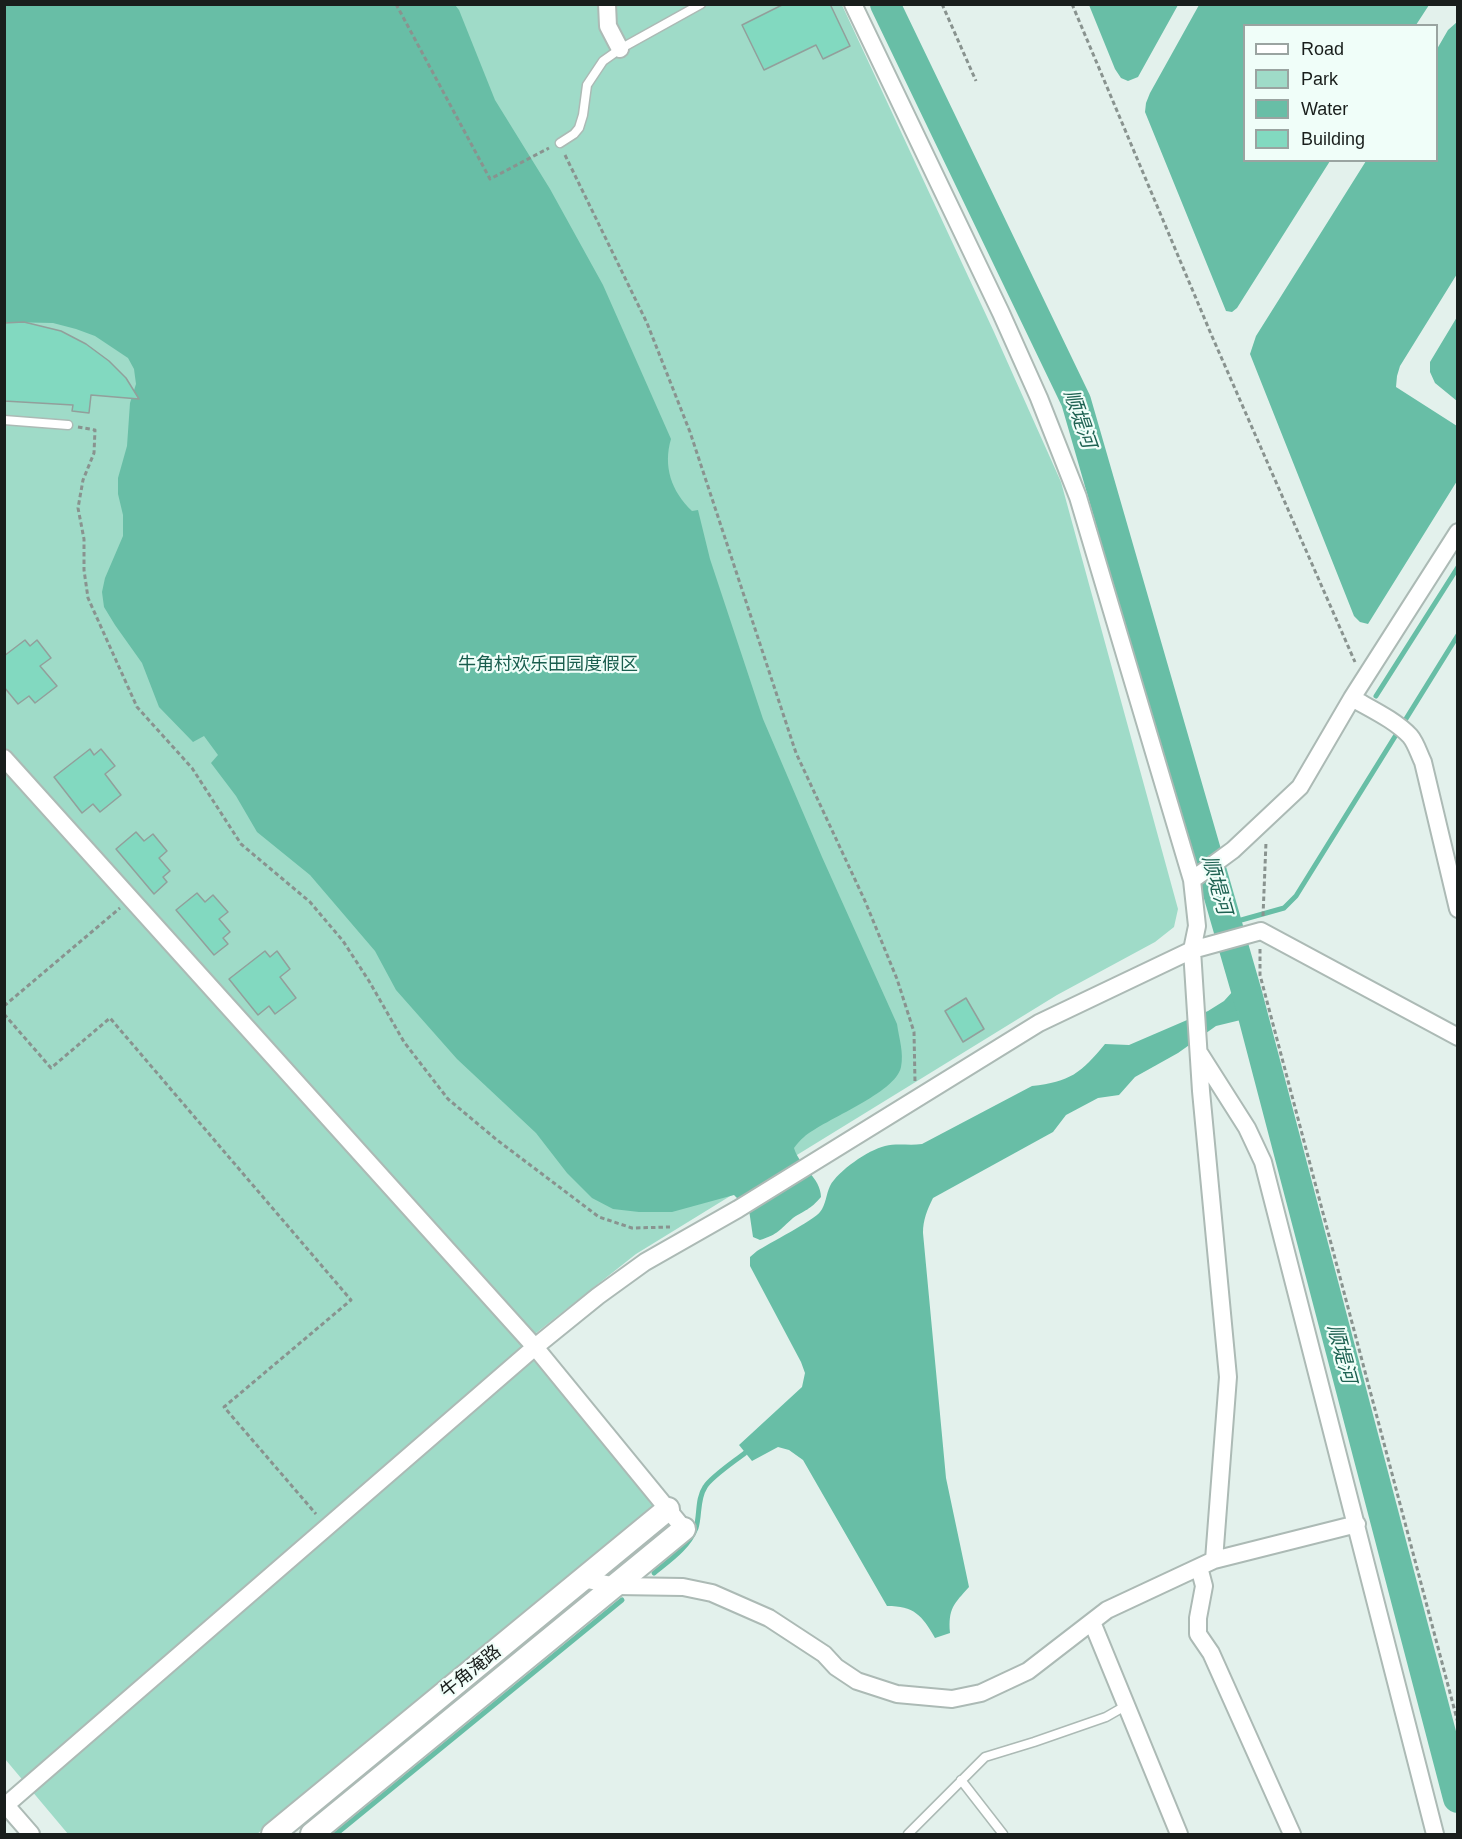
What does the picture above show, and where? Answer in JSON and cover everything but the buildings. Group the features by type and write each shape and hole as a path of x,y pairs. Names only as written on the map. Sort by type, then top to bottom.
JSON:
{"street":[{"path":"606,4 608,26 620,49"},
{"path":"853,4 1001,313 1039,398 1078,497 1192,880 1200,947 1198,1051 1228,1377 1215,1560"},
{"path":"1192,880 1233,850 1300,787 1363,681 1458,532"},
{"path":"1353,698 1402,730 1415,744 1423,762 1458,909"},
{"path":"4,758 535,1347 684,1529"},
{"path":"31,1834 5,1804 535,1347 598,1296 645,1262 738,1209 1039,1023 1200,947 1261,931 1458,1037"},
{"path":"1198,1051 1246,1128 1263,1162 1435,1834"},
{"name":"牛角淹路","path":"273,1834 668,1509"},
{"path":"583,1579 616,1586 683,1587 712,1593 769,1618 824,1654 836,1667 857,1681 897,1694 952,1699 981,1693 1028,1671 1107,1610 1215,1560 1356,1524"},
{"name":"牛角淹路","path":"312,1834 684,1529"},
{"path":"1199,1567 1204,1586 1198,1618 1198,1634 1211,1653 1292,1834"},
{"path":"1092,1622 1179,1834"}],"lane":[{"path":"560,143 579,128 587,86 603,61 620,49 702,4"},
{"path":"4,420 68,425"},
{"path":"908,1834 985,1757 1034,1743 1106,1717 1126,1705"},
{"path":"961,1780 1003,1834"}],"path":[{"path":"396,4 490,179 560,143 647,323 690,432 796,753 865,901 897,979 914,1032 915,1100"},
{"path":"942,4 976,81"},
{"path":"1072,4 1211,334 1363,681"},
{"path":"68,425 95,430 94,453 82,480 78,508 84,539 85,579 88,598 137,707 192,768 241,844 310,902 343,941 404,1042 448,1099 497,1140 599,1217 632,1228 675,1227"},
{"path":"1263,907 1267,852 1265,820"},
{"path":"4,1006 131,899"},
{"path":"1261,931 1260,975 1458,1723"},
{"path":"4,1014 51,1068 110,1018 351,1300 224,1407 327,1527"}],"green space":[{"name":"牛角村欢乐田园度假区","path":"4,5 842,5 1061,482 1178,909 1174,927 1155,942 1057,995 636,1254 521,1345 655,1507 257,1834 68,1834 5,1759"}],"water":[{"path":"5,5 455,5 459,10 495,100 550,189 603,285 671,439 668,459 671,478 685,503 692,511 698,510 710,559 763,719 897,1024 902,1056 901,1067 896,1077 874,1096 814,1130 794,1148 800,1161 814,1178 821,1197 775,1234 760,1240 753,1237 749,1210 734,1195 672,1212 613,1209 592,1198 567,1173 536,1133 457,1059 396,990 375,951 310,875 257,832 236,796 211,763 218,755 204,736 193,742 159,707 142,663 104,607 102,592 105,578 123,536 123,515 118,494 118,478 127,446 130,403 136,384 134,369 128,358 95,336 76,329 53,323 5,322"},
{"path":"1089,5 1178,5 1138,77 1128,81 1121,78 1115,69"},
{"path":"1199,5 1429,5 1417,24 1243,24 1243,162 1329,162 1237,308 1232,312 1226,311 1145,112 1150,93"},
{"path":"1457,22 1457,274 1400,366 1396,387 1457,426 1457,481 1368,624 1360,622 1354,616 1250,354 1256,336 1365,162 1438,162 1438,47 1448,30"},
{"path":"1457,317 1457,401 1435,383 1430,372 1430,362"},
{"path":"1243,980 1253,1017 1216,1026 1178,1053 1135,1077 1119,1095 1098,1098 1066,1115 1053,1132 933,1198 931,1202 923,1233 946,1478 969,1587 953,1607 950,1633 935,1638 926,1623 916,1613 896,1606 887,1606 803,1460 789,1450 778,1447 752,1461 739,1445 802,1387 805,1373 750,1266 750,1257 816,1216 825,1203 834,1180 846,1168 870,1152 890,1145 922,1144 1032,1086 1065,1079 1089,1062 1105,1044 1129,1045 1208,1011 1224,1001"}],"waterway":[{"name":"顺堤河","path":"885,4 1076,401 1248,997 1458,1798"},
{"path":"1376,696 1458,567"},
{"path":"1227,924 1284,908 1296,896 1458,635"},
{"path":"654,1573 678,1553 693,1535 702,1492 708,1483 745,1453"},
{"path":"336,1834 622,1600"}]}
